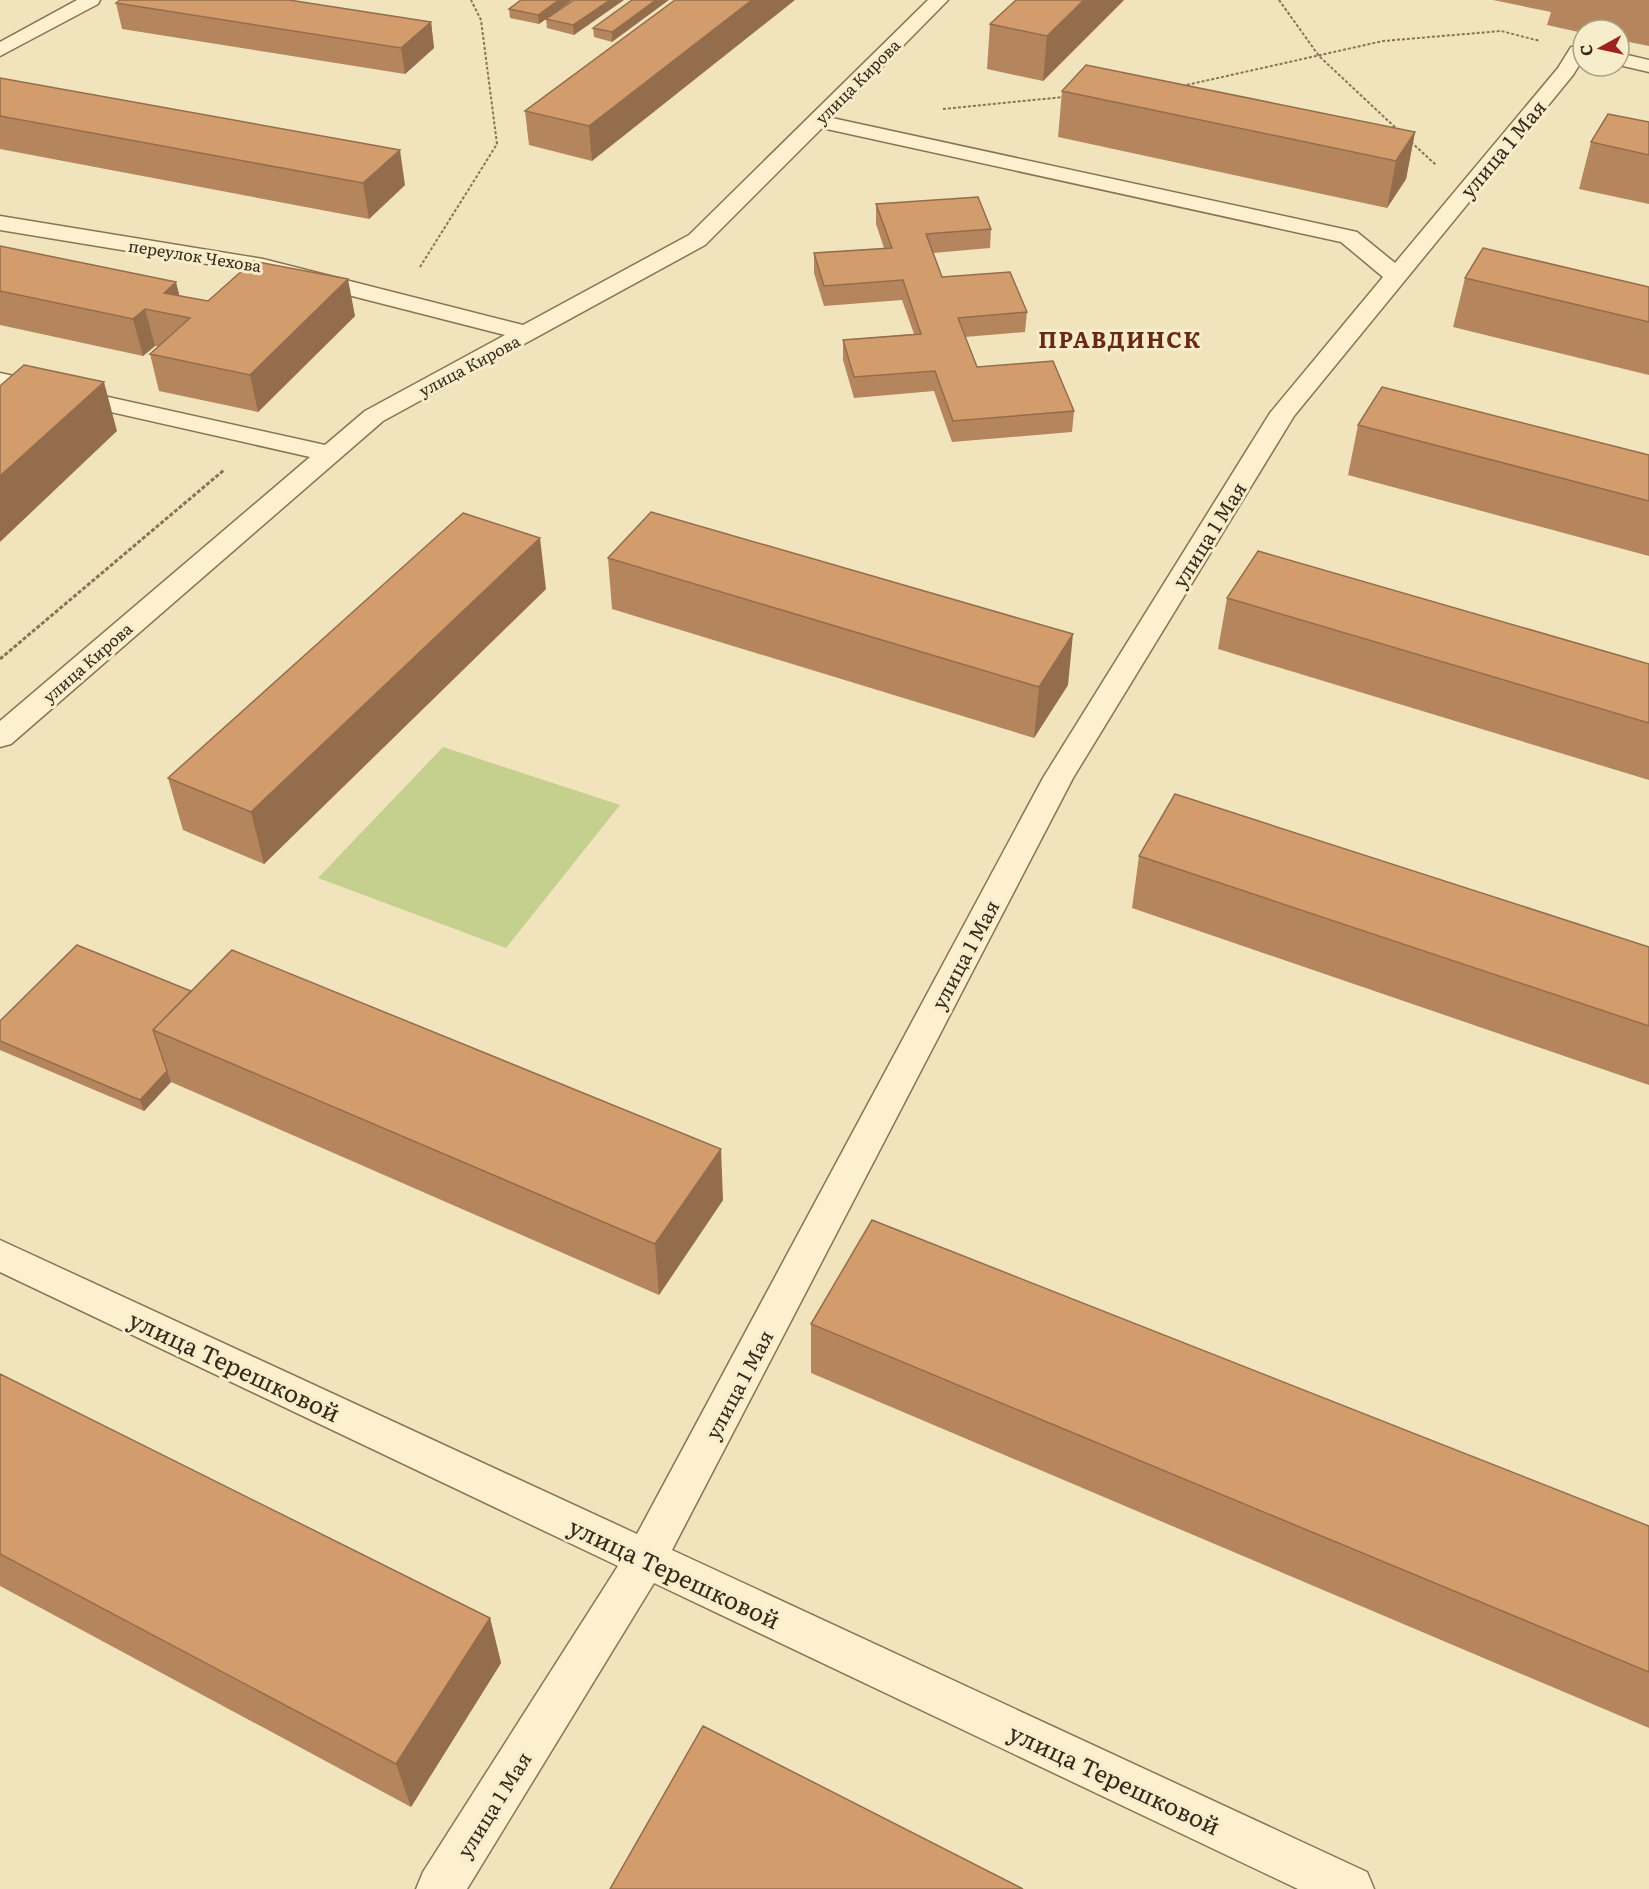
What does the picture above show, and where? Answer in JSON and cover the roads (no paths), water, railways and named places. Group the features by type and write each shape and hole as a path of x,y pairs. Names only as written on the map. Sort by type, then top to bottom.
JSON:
{"street":[{"path":"0,50 91,0"},
{"name":"улица Кирова","path":"0,737 374,416 697,240 939,0"},
{"path":"1631,62 1649,66"},
{"name":"улица 1 Мая","path":"440,1889 646,1558 1058,778 1283,413 1571,64"},
{"path":"817,121 1350,237 1396,276"},
{"name":"переулок Чехова","path":"0,223 263,266 527,333"},
{"path":"5,387 330,453"},
{"name":"улица Терешковой","path":"0,1255 1350,1889"}],"district":[{"name":"ПРАВДИНСК","path":"1120,338"}]}
